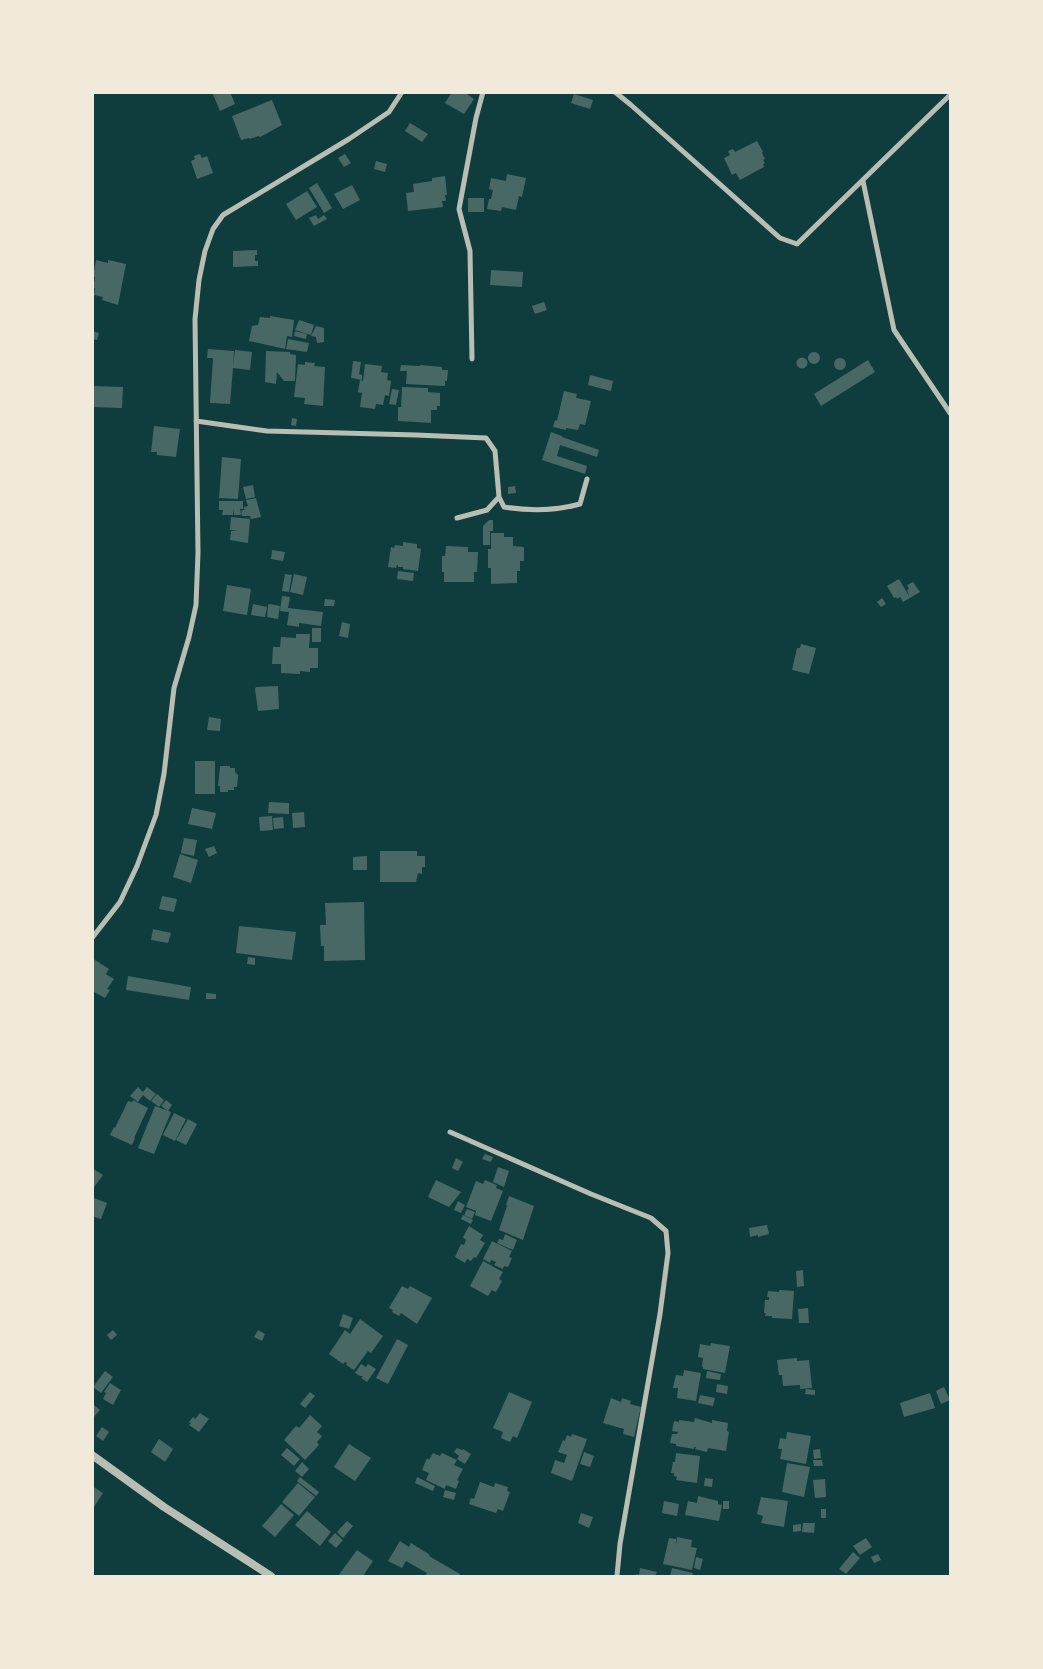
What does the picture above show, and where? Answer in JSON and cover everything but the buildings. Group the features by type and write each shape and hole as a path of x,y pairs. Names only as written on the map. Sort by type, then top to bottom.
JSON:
{"street":[{"path":"92,938 120,902 137,866 156,815 169,740 174,688 196,605 198,553 195,319 198,280 213,229 222,215 349,139 389,112 402,92"},
{"path":"472,359 470,251 458,209 476,118 484,92"},
{"path":"615,92 631,104 780,238 797,244 950,95"},
{"path":"863,181 894,330 950,413"},
{"path":"196,421 267,431 486,438 495,451 498,497 504,507 562,509 580,504 587,479"},
{"path":"457,518 487,510 498,497"},
{"path":"450,1132 591,1194 651,1218 666,1231 668,1253 660,1314 620,1544 617,1576"},
{"path":"92,1455 164,1508 271,1576"}]}
